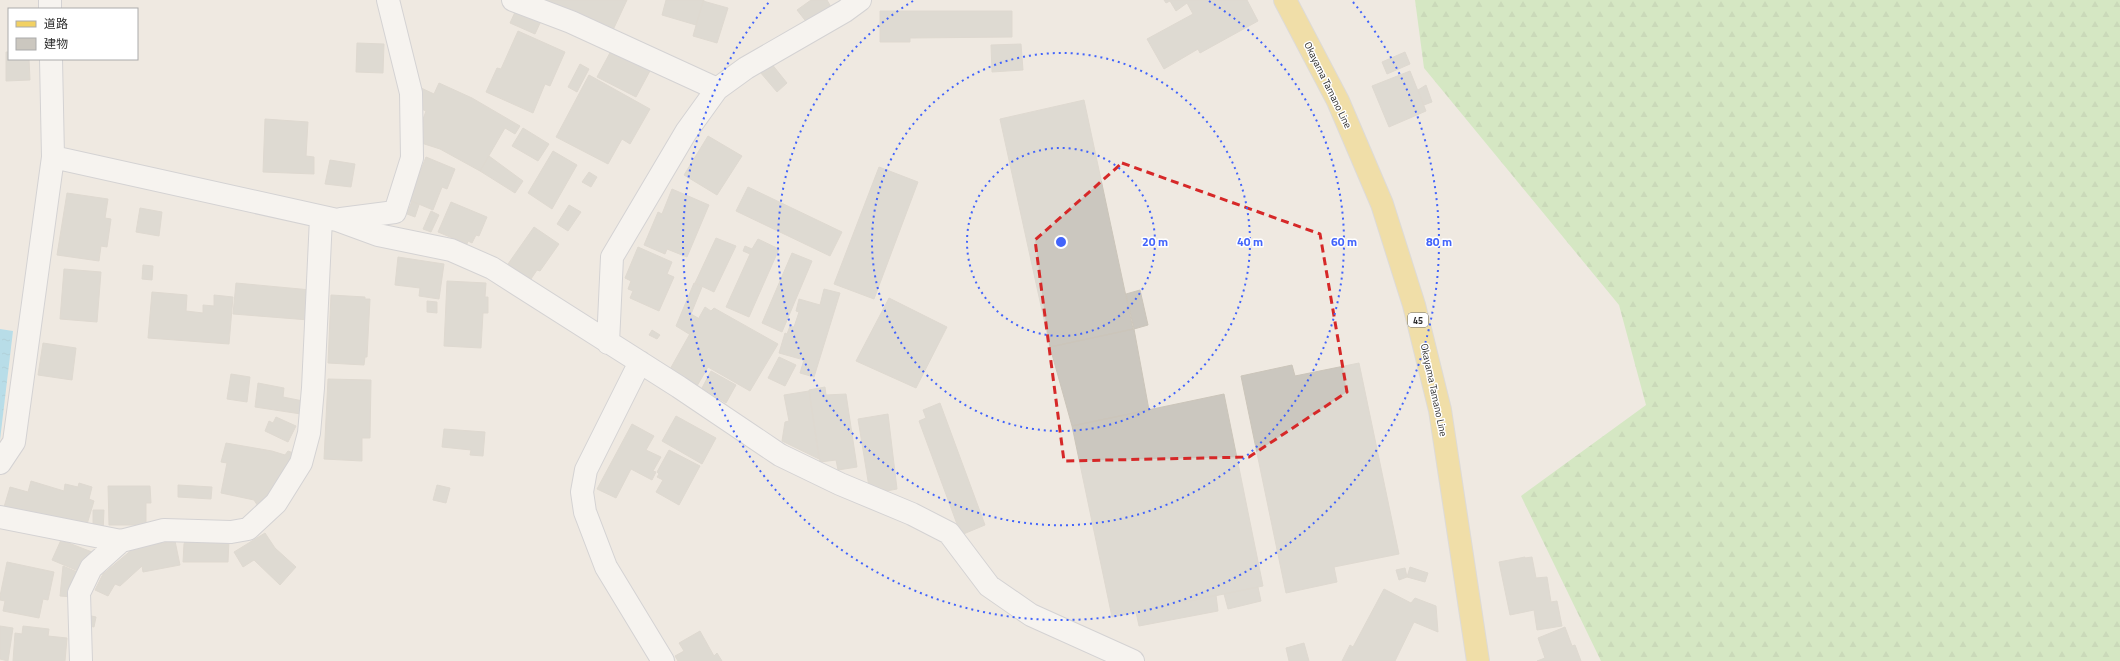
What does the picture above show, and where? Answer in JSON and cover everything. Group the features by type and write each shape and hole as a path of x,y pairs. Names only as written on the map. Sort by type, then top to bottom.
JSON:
{"main road":[{"name":"Okayama Tamano Line","path":"1286,0 1338,101 1373,182 1382,204 1414,305 1440,410 1478,661"}],"street":[{"path":"329,219 395,212 412,158 411,93 388,0"},
{"path":"513,0 572,22 717,89"},
{"path":"608,343 612,257 686,132 717,89 746,68 845,11 860,0"},
{"path":"0,463 14,442 53,157 51,60"},
{"path":"53,157 329,219 378,235 451,250 492,268 608,343 679,386 780,455 840,484 912,514 949,533 989,586 1031,615 1133,661"},
{"path":"0,517 121,541 164,530 231,532 248,529 276,503 301,463 309,432 329,219"},
{"path":"640,362 586,470 582,492 585,512 606,567 663,661"},
{"path":"81,661 79,593 91,568 121,541"}],"highlighted area":[{"path":"1122,163 1320,234 1347,392 1249,457 1064,461 1035,240"}],"green space":[{"path":"1415,0 2120,0 2120,661 1601,661 1521,496 1646,405 1619,305 1424,68"}],"water":[{"path":"0,329 13,331 0,440"}],"building":[{"path":"533,0 627,0 613,30"},
{"path":"666,0 704,0 696,25 662,15"},
{"path":"811,0 827,0 831,7 808,24 797,10"},
{"path":"1164,0 1247,0 1258,21 1200,53 1198,49 1164,69 1147,39 1193,14 1187,3 1176,11 1170,1 1166,3"},
{"path":"703,1 728,8 717,43 693,36"},
{"path":"516,10 541,21 535,34 510,23"},
{"path":"880,11 1012,11 1012,37 910,38 910,42 880,42"},
{"path":"518,31 565,52 550,86 545,84 533,113 486,92 497,68 501,69"},
{"path":"357,43 384,44 383,73 356,72"},
{"path":"1021,44 1023,70 992,72 991,45"},
{"path":"612,49 651,69 636,97 597,77"},
{"path":"6,52 8,52 8,60 29,60 30,80 6,81"},
{"path":"1405,52 1410,64 1387,74 1382,62"},
{"path":"771,63 787,83 777,92 760,72"},
{"path":"580,64 589,69 577,92 568,87"},
{"path":"1410,71 1426,111 1389,127 1372,86"},
{"path":"589,75 650,109 630,144 622,139 608,164 556,137"},
{"path":"439,83 472,98 520,126 515,134 505,128 480,171 440,149 415,141 426,111 419,108 419,87 434,94"},
{"path":"1426,85 1432,102 1424,105 1418,90"},
{"path":"1084,100 1133,329 1050,347 1000,119"},
{"path":"265,119 308,122 306,156 314,157 314,174 263,172"},
{"path":"523,128 549,144 538,161 512,146"},
{"path":"708,136 742,156 717,195 684,175"},
{"path":"553,151 577,165 552,209 528,193"},
{"path":"489,156 523,181 515,193 480,171"},
{"path":"426,157 455,169 447,189 442,187 433,210 409,200"},
{"path":"330,160 355,164 351,187 325,184"},
{"path":"879,167 918,182 874,299 834,284"},
{"path":"589,172 597,177 591,187 582,182"},
{"path":"748,187 842,232 830,256 736,211"},
{"path":"672,189 709,205 687,257 667,249 665,254 644,245 658,212 662,214"},
{"path":"67,193 108,199 105,218 111,219 107,247 101,246 99,261 57,255"},
{"path":"412,201 419,205 415,217 407,214"},
{"path":"451,202 487,217 479,236 476,235 472,243 468,241 467,244 438,232"},
{"path":"569,205 581,212 568,231 557,224"},
{"path":"140,208 162,212 159,236 136,232"},
{"path":"431,211 439,215 431,232 423,229"},
{"path":"534,227 559,244 540,271 537,270 531,279 508,264"},
{"path":"716,238 736,246 714,292 695,283"},
{"path":"758,239 779,249 749,317 726,307 750,254 743,251 745,246 752,249"},
{"path":"638,247 672,262 667,274 674,277 659,311 630,298 633,291 628,289 631,281 625,278"},
{"path":"792,253 812,261 782,332 762,323"},
{"path":"398,257 444,264 439,299 419,296 420,288 395,285"},
{"path":"143,265 153,266 152,280 142,279"},
{"path":"64,269 101,272 97,322 60,319"},
{"path":"447,281 486,283 485,297 488,297 488,313 483,313 481,348 444,346"},
{"path":"236,283 311,290 309,320 233,314"},
{"path":"694,283 702,287 691,314 698,318 689,334 676,326"},
{"path":"824,289 840,293 814,377 800,373 804,360 779,353 785,333 787,334 790,326 794,327 799,312 796,311 799,299 820,305"},
{"path":"1140,290 1148,325 1134,329 1126,294"},
{"path":"152,292 187,295 186,311 203,313 203,305 214,306 214,295 233,297 229,344 148,338"},
{"path":"331,295 365,297 365,299 370,299 367,357 365,357 364,365 328,363"},
{"path":"889,298 947,327 916,388 856,361"},
{"path":"427,301 437,302 437,313 427,312"},
{"path":"705,307 711,311 714,308 778,344 750,391 708,367 697,386 669,371"},
{"path":"1134,329 1149,410 1072,426 1050,347"},
{"path":"652,330 660,335 657,339 649,335"},
{"path":"43,343 76,348 72,380 38,375"},
{"path":"779,357 796,365 785,386 768,378"},
{"path":"1359,363 1399,554 1334,567 1337,582 1286,593 1241,376 1292,365 1295,376"},
{"path":"711,371 736,385 726,403 702,388"},
{"path":"231,374 250,377 247,402 227,399"},
{"path":"328,379 371,380 370,438 362,438 362,461 324,459"},
{"path":"258,383 284,388 283,397 303,401 301,414 255,407"},
{"path":"825,387 826,395 846,394 857,467 838,470 836,460 820,462 809,390"},
{"path":"809,391 819,459 782,441 785,422 789,421 784,395"},
{"path":"1224,394 1263,586 1112,617 1072,426"},
{"path":"940,403 985,525 961,535 919,421 926,418 923,410"},
{"path":"888,414 897,489 881,492 869,487 858,419"},
{"path":"676,416 716,438 702,464 662,441"},
{"path":"276,417 296,426 288,442 265,431 269,421 273,423"},
{"path":"632,424 654,436 646,450 661,457 653,471 656,472 652,480 631,469 616,498 597,489"},
{"path":"444,429 485,432 483,456 470,455 471,450 442,447"},
{"path":"226,443 272,451 285,455 288,451 296,454 263,514 254,500 221,493 227,463 221,462"},
{"path":"669,450 700,466 679,505 656,492 663,480 657,477 659,474 657,472"},
{"path":"31,481 64,491 65,484 78,487 79,483 92,487 89,499 94,501 85,531 4,507 10,487 28,492"},
{"path":"178,485 212,487 211,499 178,497"},
{"path":"437,485 450,488 446,503 433,500"},
{"path":"108,486 150,486 151,503 146,503 146,525 109,525"},
{"path":"93,510 104,510 103,532 93,532"},
{"path":"265,533 275,548 296,567 280,585 254,560 243,567 234,552"},
{"path":"186,539 229,540 228,562 183,562 184,544"},
{"path":"61,540 92,552 83,573 52,560"},
{"path":"175,541 180,565 143,572 142,566 120,586 115,584 108,596 95,590 103,574 134,548"},
{"path":"1532,557 1536,578 1547,577 1551,602 1557,601 1562,626 1537,630 1534,610 1510,615 1499,562"},
{"path":"7,562 54,572 48,600 43,599 39,618 3,611 5,601 0,600 0,596"},
{"path":"63,566 82,574 73,597 60,596"},
{"path":"1410,567 1428,573 1425,582 1407,577"},
{"path":"1405,568 1407,577 1399,580 1396,570"},
{"path":"1258,587 1261,601 1228,609 1224,594"},
{"path":"1384,589 1411,603 1415,598 1436,606 1438,632 1414,622 1395,661 1342,661 1350,645 1353,647"},
{"path":"1216,595 1218,611 1139,626 1136,612"},
{"path":"87,615 96,617 94,627 85,625"},
{"path":"0,626 13,628 8,661 0,659"},
{"path":"23,626 49,629 48,636 67,638 65,661 13,661 15,633 22,634"},
{"path":"1565,627 1572,646 1575,645 1581,661 1537,661 1545,658 1538,638"},
{"path":"700,631 714,656 717,653 722,661 678,661 675,656 684,651 679,643"},
{"path":"1304,643 1309,661 1289,661 1286,648"}]}
